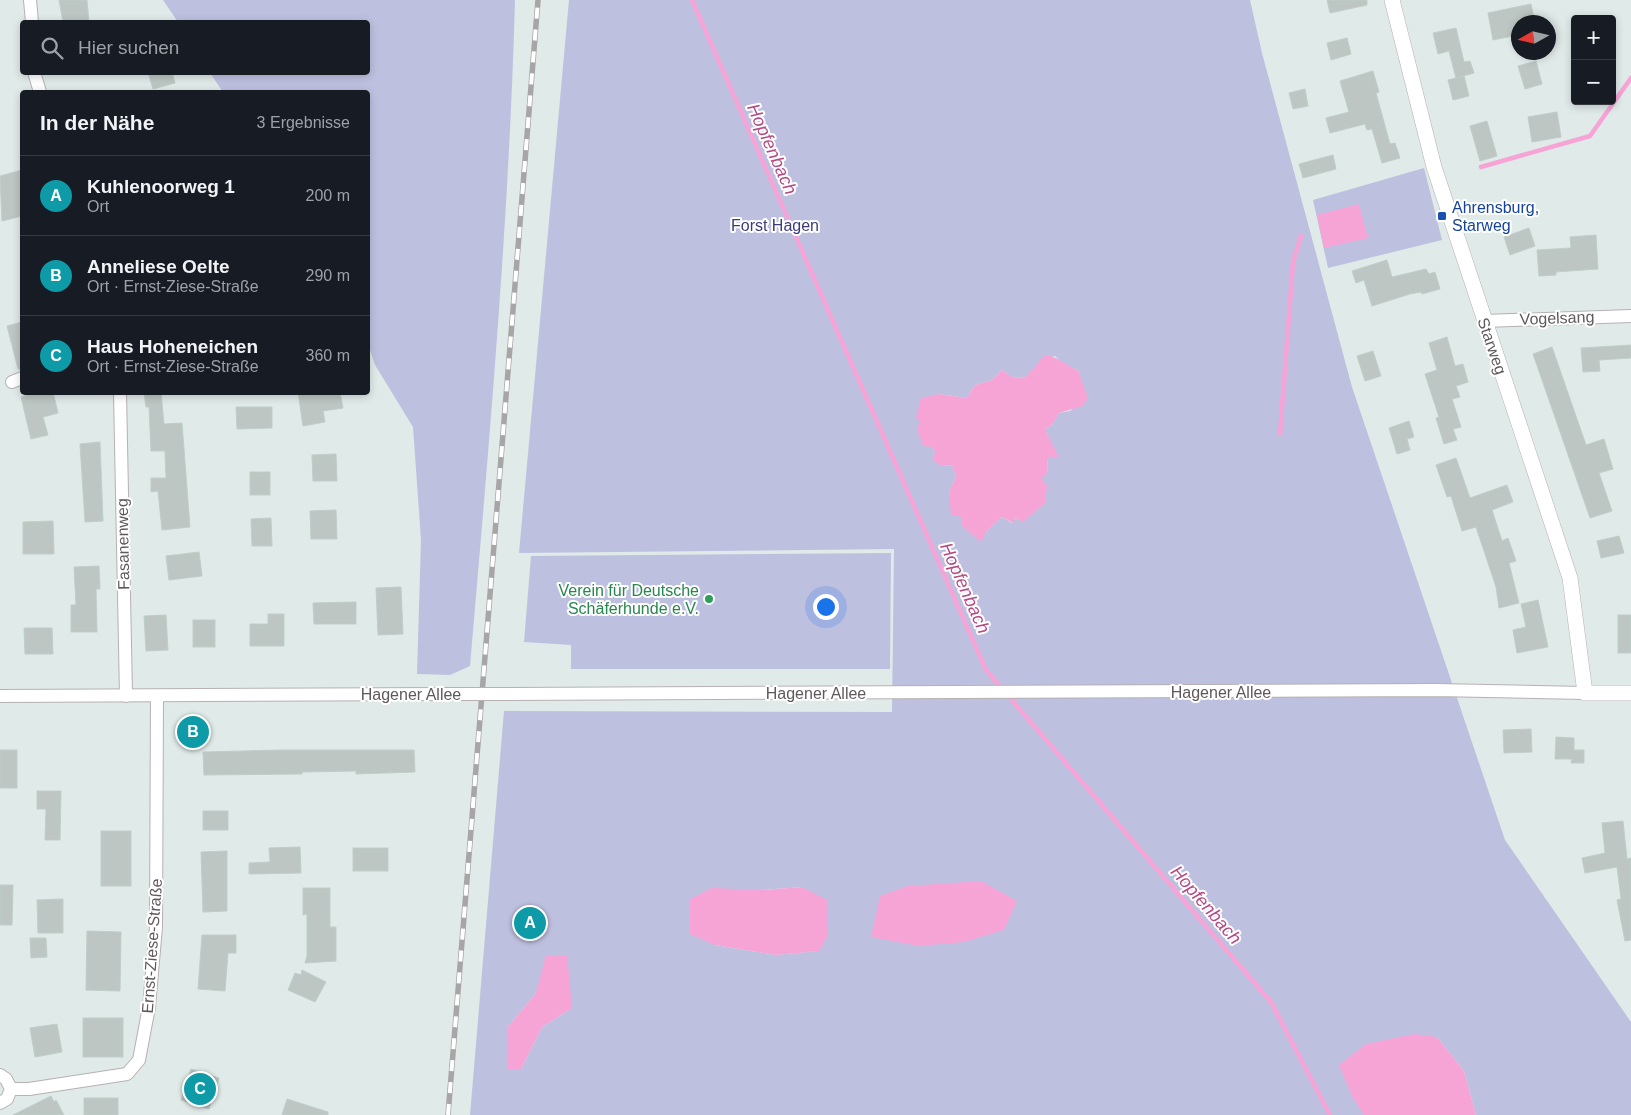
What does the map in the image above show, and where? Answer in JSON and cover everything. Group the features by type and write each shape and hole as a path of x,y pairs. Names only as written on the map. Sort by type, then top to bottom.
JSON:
{"street":[{"path":"30,0 32,20"},
{"name":"Starweg","path":"1392,0 1434,167 1570,578 1585,693"},
{"path":"35,75 39,90"},
{"name":"Vogelsang","path":"1484,321 1631,316"},
{"name":"Fasanenweg","path":"120,395 126,696"},
{"name":"Hagener Allee","path":"0,696 1436,690 1631,693"},
{"name":"Ernst-Ziese-Straße","path":"11,1089 29,1089 127,1074 139,1060 149,1007 156,928 157,696"},
{"path":"0,1075 6,1079 11,1089 8,1099 0,1103"}],"green space":[{"path":"163,0 515,0 503,250 470,666 450,675 417,674 421,540 413,427 375,365 370,350 370,90 222,90 211,75 370,75 370,20 177,20"},
{"name":"Forst Hagen","path":"569,0 1250,0 1262,53 1352,387 1505,840 1631,1022 1631,1115 1476,1115 1464,1071 1437,1037 1364,1115 470,1115 504,711 892,712 894,549 519,553","holes":["1055,356 1064,365 1078,370 1087,398 1070,411 1059,413 1052,425 1045,429 1058,458 1048,456 1047,473 1040,478 1045,503 1023,521 1014,518 1012,523 1002,517 986,532 962,517 949,491 956,478 953,466 940,465 933,447 917,429 939,394 967,398 975,385 992,380 1002,370 1012,377 1025,378 1043,359","802,887 818,951 776,955 715,945 761,890","536,993 572,1008 542,1027 521,1069 507,1028"]},
{"path":"1424,168 1442,240 1328,268 1313,200"},
{"name":"Verein für Deutsche Schäferhunde e.V.","path":"891,553 890,669 571,669 571,645 524,642 531,556"}],"shaded area":[{"path":"1359,204 1368,238 1324,248 1317,215"},
{"path":"1045,355 1054,357 1078,370 1088,398 1083,406 1059,413 1052,425 1045,429 1059,458 1048,457 1047,473 1041,478 1048,487 1045,503 1023,522 1015,518 1013,523 1002,517 986,532 981,542 961,525 962,517 951,515 949,491 956,478 953,466 940,465 933,460 935,452 933,447 923,446 917,429 920,422 916,417 921,398 939,394 967,398 975,385 992,380 1002,370 1012,377 1025,378"},
{"path":"981,881 1017,901 1004,930 964,942 919,946 871,937 880,896 908,886"},
{"path":"802,887 827,900 827,937 819,951 776,955 715,945 690,934 690,899 712,888 761,890"},
{"path":"546,955 567,955 572,1008 542,1027 521,1069 507,1069 507,1028 536,993"},
{"path":"1414,1034 1437,1037 1464,1071 1476,1115 1364,1115 1352,1096 1339,1065 1366,1044"}],"building":[{"path":"59,0 87,0 89,20 63,20"},
{"path":"1327,0 1367,0 1367,5 1330,13"},
{"path":"1531,4 1533,15 1511,15 1511,36 1493,40 1488,13"},
{"path":"1456,28 1464,62 1470,61 1474,73 1456,78 1449,51 1438,54 1433,33"},
{"path":"1347,38 1351,54 1331,60 1327,43"},
{"path":"1536,61 1542,84 1525,89 1518,66"},
{"path":"1373,71 1379,92 1376,93 1390,144 1395,143 1400,158 1382,163 1372,129 1367,130 1365,124 1330,133 1326,118 1349,112 1340,81"},
{"path":"149,75 173,75 175,83 153,89"},
{"path":"1464,76 1469,96 1453,100 1448,80"},
{"path":"1305,89 1308,106 1293,109 1289,93"},
{"path":"1557,112 1561,137 1532,142 1528,117"},
{"path":"1487,121 1497,156 1480,161 1470,126"},
{"path":"1333,155 1336,169 1303,178 1299,164"},
{"path":"20,171 20,216 2,221 0,176"},
{"path":"1529,228 1535,246 1510,255 1504,237"},
{"path":"1596,235 1598,269 1556,272 1556,275 1539,276 1537,250 1571,248 1570,237"},
{"path":"1387,260 1392,277 1426,269 1429,274 1435,272 1440,289 1422,294 1421,292 1410,294 1372,306 1364,280 1356,283 1352,271"},
{"path":"20,323 20,369 18,369 7,326"},
{"path":"1447,337 1455,366 1463,364 1468,382 1456,386 1460,397 1452,399 1461,427 1453,429 1457,440 1444,444 1436,418 1439,417 1425,374 1437,370 1429,343"},
{"path":"1631,345 1631,358 1599,360 1600,371 1583,372 1581,348"},
{"path":"1552,347 1586,445 1604,439 1613,469 1599,473 1612,511 1590,518 1533,354"},
{"path":"1373,351 1381,376 1365,381 1357,356"},
{"path":"28,395 54,395 58,413 43,417 48,435 31,439 21,397"},
{"path":"144,395 161,395 164,424 182,423 190,527 162,530 158,491 151,492 151,478 166,478 165,451 151,451 149,407 146,407"},
{"path":"298,395 341,395 343,408 323,411 325,422 303,426"},
{"path":"236,407 272,407 272,428 237,429"},
{"path":"1409,421 1414,437 1407,439 1410,450 1397,454 1389,428"},
{"path":"100,442 103,521 85,522 80,444"},
{"path":"336,454 337,481 313,481 312,455"},
{"path":"1456,458 1470,498 1507,485 1513,502 1492,510 1502,541 1508,538 1516,561 1509,563 1519,603 1499,608 1496,587 1476,527 1462,531 1451,496 1447,497 1436,465"},
{"path":"250,472 270,472 270,495 250,495"},
{"path":"336,510 337,539 311,539 310,511"},
{"path":"271,518 272,546 252,546 251,519"},
{"path":"53,521 54,554 23,554 23,522"},
{"path":"1619,536 1624,553 1601,558 1597,541"},
{"path":"199,552 202,576 169,580 166,556"},
{"path":"99,566 100,589 96,589 97,632 71,632 71,605 76,605 74,567"},
{"path":"401,587 403,634 378,635 376,588"},
{"path":"1538,600 1548,647 1517,653 1513,630 1526,627 1521,604"},
{"path":"356,602 356,624 314,624 313,603"},
{"path":"268,614 284,614 284,646 250,646 250,624 268,624"},
{"path":"166,615 168,650 146,651 144,616"},
{"path":"1618,615 1631,615 1631,653 1618,653"},
{"path":"193,620 215,620 215,647 193,647"},
{"path":"24,628 52,628 53,654 25,654"},
{"path":"1531,729 1532,752 1504,753 1503,730"},
{"path":"1556,737 1574,738 1574,750 1584,750 1584,763 1571,763 1572,759 1555,759"},
{"path":"0,750 17,750 17,788 0,788"},
{"path":"414,750 415,772 356,774 356,771 302,772 302,774 204,775 203,752"},
{"path":"37,791 61,791 60,840 45,840 46,809 37,809"},
{"path":"203,811 228,811 228,830 203,830"},
{"path":"1623,821 1627,859 1631,858 1631,940 1625,941 1617,900 1621,899 1617,867 1585,873 1582,858 1605,853 1602,823"},
{"path":"101,831 131,831 131,886 101,886"},
{"path":"300,847 301,873 249,874 249,863 270,862 269,848"},
{"path":"353,848 388,848 388,871 353,871"},
{"path":"227,851 227,911 203,912 201,852"},
{"path":"0,885 13,885 12,925 0,925"},
{"path":"303,888 330,888 330,927 336,927 336,961 305,963 307,956 307,914 303,915"},
{"path":"63,899 63,933 38,933 37,900"},
{"path":"87,931 121,932 120,991 86,990"},
{"path":"202,935 236,935 236,953 228,953 225,991 198,989"},
{"path":"30,938 46,938 47,957 31,958"},
{"path":"302,970 326,982 315,1002 288,990 295,973 301,975"},
{"path":"83,1018 123,1018 123,1057 83,1057"},
{"path":"57,1024 62,1052 35,1057 30,1028"},
{"path":"191,1069 219,1078 209,1109 181,1100"},
{"path":"51,1096 54,1102 56,1100 64,1115 13,1115"},
{"path":"84,1098 118,1098 118,1115 84,1115"},
{"path":"287,1099 328,1112 328,1115 282,1115"}],"waterway":[{"name":"Hopfenbach","path":"692,0 986,670 1271,1002 1330,1115"},
{"path":"1481,167 1590,136 1631,78"},
{"path":"1280,434 1293,262 1301,236"}],"railway":[{"path":"448,1115 538,0"}],"place":[{"name":"Ahrensburg, Starweg","path":"1442,216"},
{"name":"Verein für Deutsche Schäferhunde e.V.","path":"709,599"},
{"name":"Anneliese Oelte","path":"193,732"},
{"name":"Kuhlenoorweg 1","path":"530,923"},
{"name":"Haus Hoheneichen","path":"200,1089"}]}
